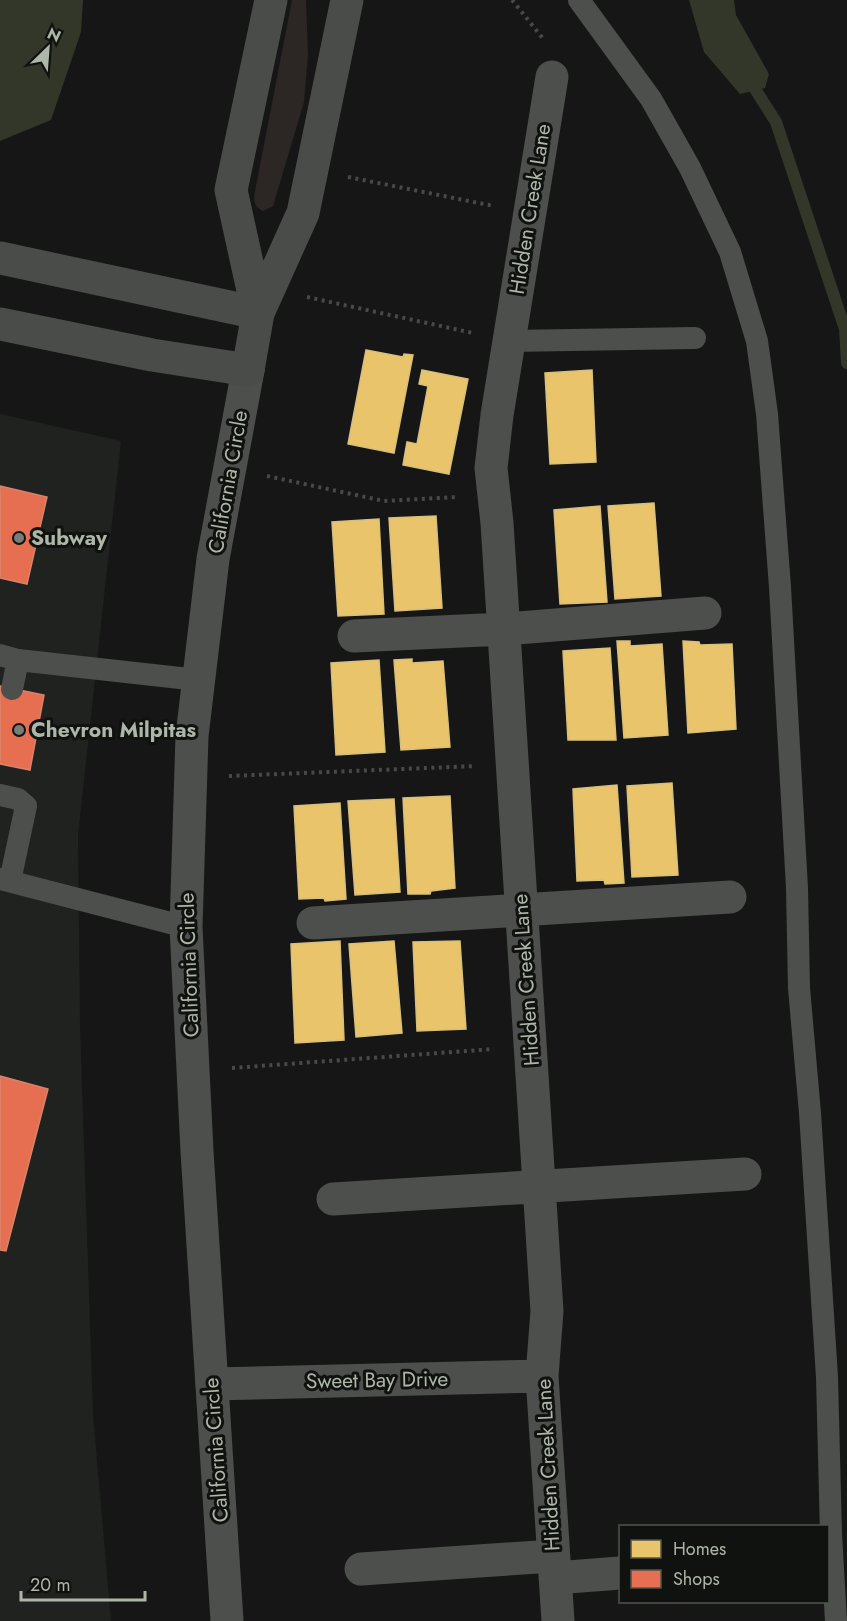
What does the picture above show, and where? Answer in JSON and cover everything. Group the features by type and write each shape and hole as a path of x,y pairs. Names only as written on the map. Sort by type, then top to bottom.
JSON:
{"highway":[{"name":"California Circle","path":"264,301 231,190 272,0"},
{"name":"California Circle","path":"248,370 264,301 303,213 347,0"},
{"path":"0,258 264,301"},
{"path":"0,324 152,355 248,370"}],"street":[{"name":"Hidden Creek Lane","path":"552,77 509,340 491,468 504,629 548,1311 542,1376 558,1621"},
{"name":"California Circle","path":"227,1621 186,927 190,777 198,680 213,560 248,370"},
{"path":"354,636 504,629 705,614"},
{"path":"313,923 730,897"},
{"path":"333,1199 745,1174"},
{"name":"Sweet Bay Drive","path":"212,1384 542,1376"},
{"path":"361,1569 554,1567 619,1573"}],"lane":[{"path":"579,0 651,99 690,168 730,252 757,341 767,414 780,587 797,888 799,988 810,1113 827,1377 836,1621"},
{"path":"509,340 695,338"},
{"path":"12,689 9,658 198,680"},
{"path":"0,795 18,799 26,806 5,880 186,927"}],"path":[{"path":"512,0 554,52 552,77"},
{"path":"312,170 530,213"},
{"path":"264,301 509,340"},
{"path":"230,468 384,501 494,494"},
{"path":"190,777 513,764"},
{"path":"193,1071 531,1046"}],"shaded area":[{"path":"0,0 83,0 81,32 51,120 0,141"},
{"path":"292,0 306,0 308,55 304,102 273,206 263,211 256,205 254,195"},
{"path":"689,0 734,0 736,15 769,74 765,88 740,94 704,52"},
{"path":"0,414 121,441 78,835 80,1026 93,1415 111,1621 0,1621"}],"building: Homes":[{"path":"366,350 403,357 404,354 413,355 394,453 348,444"},
{"path":"422,370 468,379 449,474 403,465 407,442 417,444 428,386 419,384"},
{"path":"592,370 596,462 550,464 545,373"},
{"path":"654,503 661,596 615,599 608,506"},
{"path":"600,506 607,602 560,604 554,510"},
{"path":"436,516 442,608 395,611 389,518"},
{"path":"379,519 384,614 338,616 332,522"},
{"path":"617,641 630,641 630,646 662,644 668,735 624,738"},
{"path":"683,641 699,642 700,645 732,644 736,729 688,733"},
{"path":"610,648 616,740 568,740 563,651"},
{"path":"412,659 412,663 443,661 450,747 401,750 394,660"},
{"path":"379,660 385,752 336,755 331,663"},
{"path":"672,783 678,875 632,877 627,786"},
{"path":"617,785 624,883 605,884 604,880 577,881 573,789"},
{"path":"450,796 455,888 431,891 430,894 408,894 403,798"},
{"path":"394,799 400,892 355,895 348,801"},
{"path":"340,803 346,899 325,901 324,898 299,899 294,806"},
{"path":"340,941 344,1040 295,1043 291,944"},
{"path":"394,941 402,1033 356,1037 349,944"},
{"path":"460,941 466,1029 417,1031 413,942"}],"building: Shops":[{"name":"Subway","path":"0,486 47,497 27,584 0,578"},
{"name":"Chevron Milpitas","path":"0,686 44,695 30,770 0,764"},
{"path":"0,1076 48,1089 6,1251 0,1250"}],"waterway":[{"path":"748,78 776,122 845,329 847,363"}],"place":[{"name":"Subway","path":"19,538"},
{"name":"Chevron Milpitas","path":"19,730"}]}
